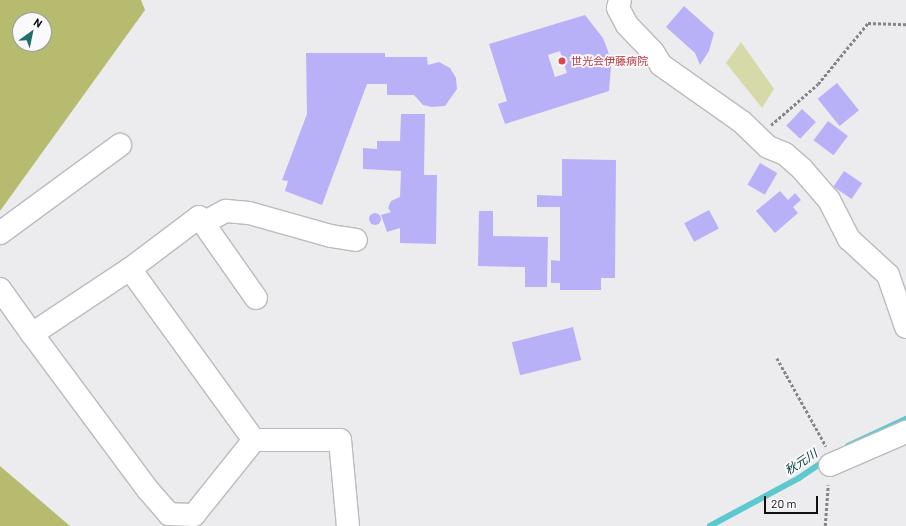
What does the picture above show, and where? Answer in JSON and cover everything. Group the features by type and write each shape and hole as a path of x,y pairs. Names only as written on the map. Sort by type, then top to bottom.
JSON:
{"street":[{"path":"620,0 618,8 627,25 653,52 661,65 742,122 759,138 802,169 829,200 849,239 888,275 906,327"},
{"path":"0,233 120,145"},
{"path":"203,223 226,212 250,213 331,236 356,240"},
{"path":"32,334 130,269 199,217 256,298"},
{"path":"130,269 254,440"},
{"path":"0,289 148,490 169,514 194,515 254,440"},
{"path":"828,456 906,432"},
{"path":"254,440 340,440 348,526"}],"path":[{"path":"759,138 783,113 818,84 868,23 906,24"},
{"path":"777,358 828,456 825,526"}],"green space":[{"path":"0,0 141,0 145,10 0,211"},
{"path":"741,42 774,89 762,108 726,63"},
{"path":"0,466 70,526 0,526"}],"building":[{"path":"684,6 714,33 709,51 700,65 695,53 666,27"},
{"path":"585,15 603,38 608,51 611,66 609,91 505,124 498,104 507,101 489,44","holes":["560,51 567,73 555,77 548,55"]},
{"path":"306,53 385,53 385,57 427,57 428,65 439,62 450,68 456,78 457,89 445,106 432,107 423,105 414,95 387,95 387,84 367,84 322,205 285,191 288,181 282,180 307,114"},
{"path":"837,83 859,110 840,126 818,99"},
{"path":"802,109 816,122 800,139 786,126"},
{"path":"401,114 425,114 424,175 437,175 436,244 400,243 400,228 387,232 381,215 391,212 388,208 391,201 400,197 401,171 363,169 363,148 377,149 377,141 400,141"},
{"path":"828,121 848,136 834,155 814,140"},
{"path":"562,159 616,160 615,278 601,278 601,290 560,290 560,283 551,283 551,260 560,261 560,207 537,207 537,195 562,196"},
{"path":"760,163 777,173 765,195 748,185"},
{"path":"844,171 862,183 852,199 833,187"},
{"path":"780,191 788,200 795,193 801,200 793,207 798,213 775,233 756,211"},
{"path":"709,210 719,229 694,242 684,223"},
{"path":"479,211 493,211 493,236 548,237 547,287 525,287 525,267 478,266"},
{"path":"373,213 377,213 381,219 377,225 373,225 369,221 369,217"},
{"path":"573,327 581,360 520,375 512,342"}],"waterway":[{"name":"秋元川","path":"848,446 906,419"},
{"name":"秋元川","path":"710,526 799,478 824,461"}],"place":[{"name":"世光会伊藤病院","path":"562,61"}]}
